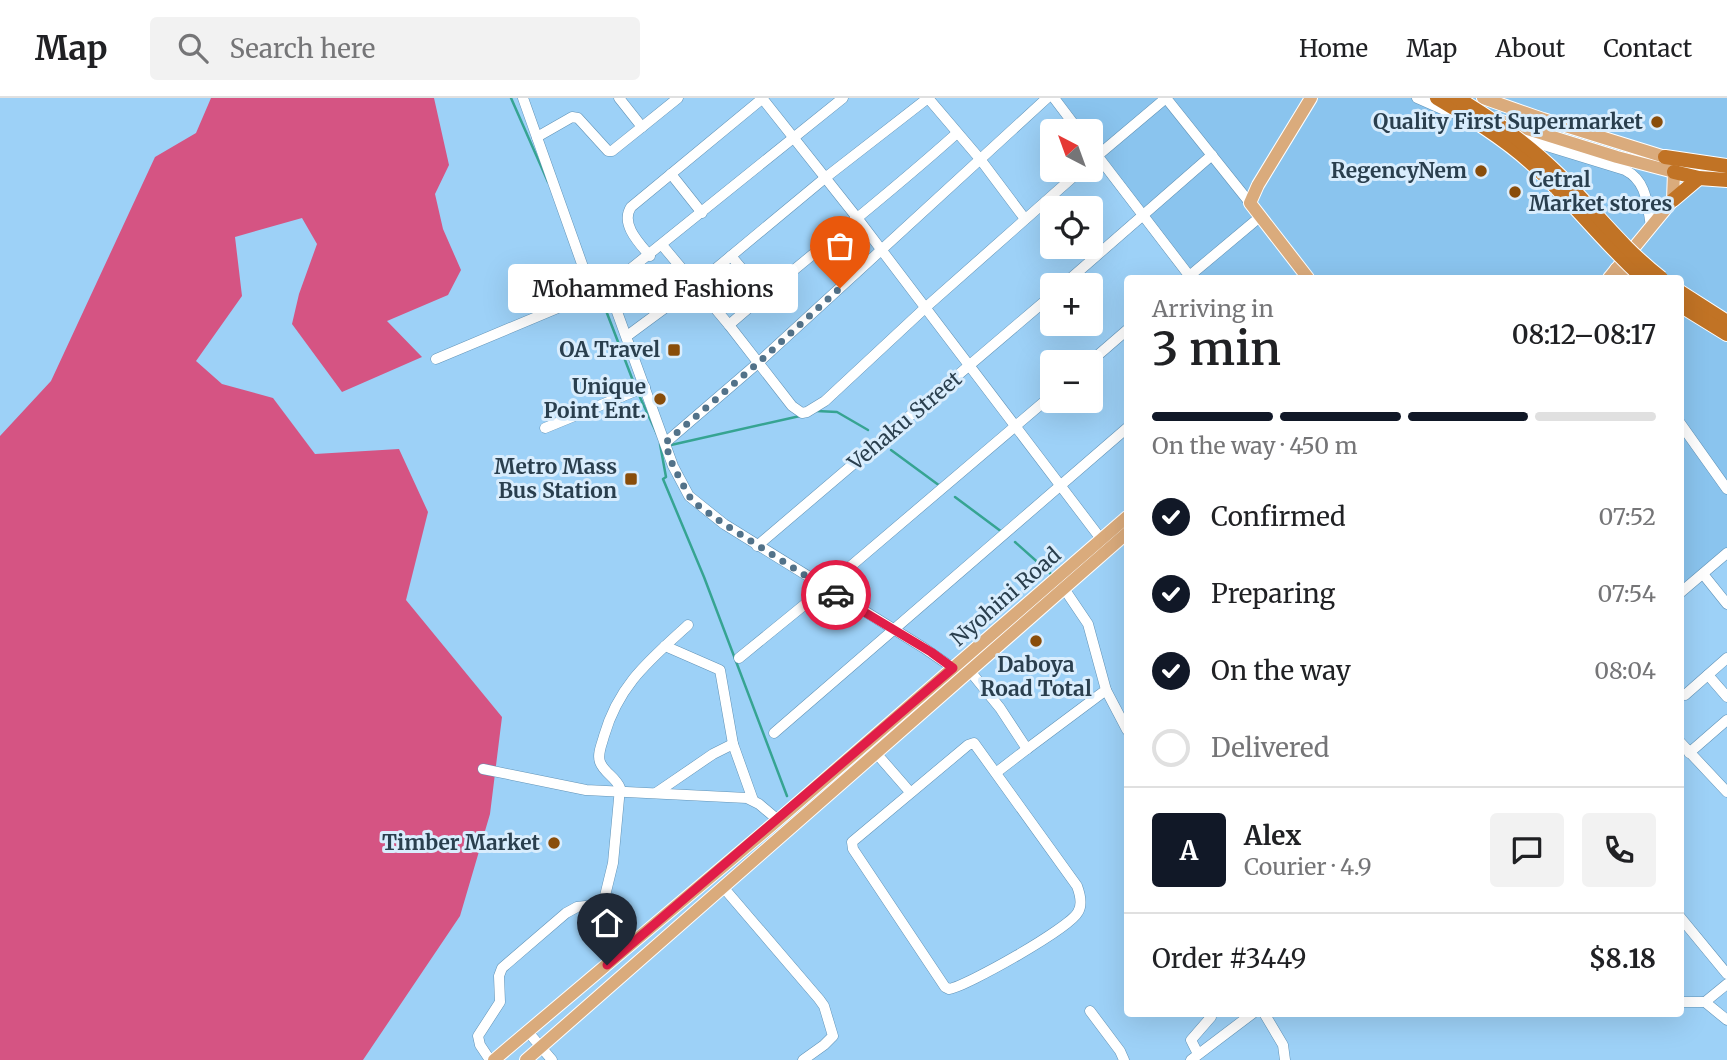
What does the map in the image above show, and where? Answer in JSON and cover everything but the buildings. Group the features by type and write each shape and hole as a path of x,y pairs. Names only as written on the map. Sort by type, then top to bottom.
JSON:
{"highway":[{"path":"1438,98 1465,114 1531,163 1614,252 1640,275"},
{"path":"1457,98 1506,128 1531,148 1637,258 1657,275"},
{"path":"1665,157 1727,166"},
{"path":"1674,172 1699,178 1727,180"},
{"path":"1674,200 1699,178"},
{"path":"1684,294 1727,320"},
{"path":"1684,309 1727,336"}],"main road":[{"path":"1304,275 1250,203 1258,185 1311,98"},
{"path":"1438,98 1525,130 1674,172"},
{"path":"1483,98 1543,120 1665,157 1674,172 1674,200 1613,274"},
{"path":"1633,249 1665,275"},
{"path":"1684,290 1727,320"},
{"name":"Nyohini Road","path":"492,1060 529,1033 1124,520"},
{"name":"Nyohini Road","path":"526,1060 1124,536"}],"street":[{"path":"523,98 593,295"},
{"path":"619,98 642,127"},
{"path":"537,137 572,117 578,118 602,146 612,151 678,98"},
{"path":"650,256 634,236 628,212 763,98 1101,539"},
{"path":"436,359 608,287 650,256 843,98"},
{"path":"626,336 696,285 825,177 928,98 980,159 1025,219"},
{"path":"665,443 758,363 1047,98"},
{"path":"1054,98 1070,119"},
{"path":"1103,151 1166,98 1250,203"},
{"path":"1417,98 1514,136 1630,172 1643,187 1651,226"},
{"path":"729,325 957,133"},
{"path":"1077,273 1212,155"},
{"path":"1103,169 1143,216 1187,275"},
{"path":"671,174 702,213"},
{"path":"662,245 797,411 807,412 825,401 1067,182"},
{"path":"1192,275 1261,216"},
{"path":"732,256 764,295"},
{"path":"608,287 673,466 689,496 709,514 757,546 953,668"},
{"name":"Vehaku Street","path":"757,546 1040,305"},
{"path":"1103,351 1124,333"},
{"path":"545,428 645,387"},
{"path":"739,657 825,588 1040,405"},
{"path":"1684,430 1727,489"},
{"path":"774,733 1124,431"},
{"path":"1684,590 1727,553"},
{"path":"1703,574 1727,604"},
{"path":"1063,587 1088,624 1105,690 1124,725"},
{"path":"618,956 603,904 613,863 620,793 616,780 602,766 600,759 609,719 630,681 688,625"},
{"path":"665,646 720,670 733,744 753,800 778,820"},
{"path":"1685,695 1727,657"},
{"path":"970,671 1000,708 1027,749"},
{"path":"1708,675 1727,697"},
{"path":"997,772 1105,690"},
{"path":"1689,753 1727,720"},
{"path":"971,743 977,746 997,772 1077,886 1081,904 1078,912 1062,928 954,989 945,988 852,846 854,839 971,743"},
{"path":"656,794 713,754 733,744"},
{"path":"1684,747 1727,792"},
{"path":"876,753 910,792"},
{"path":"483,769 586,790 753,800"},
{"path":"723,887 824,1006 833,1036 803,1060"},
{"path":"492,1060 480,1045 478,1036 500,1002 499,976 502,968 566,913 578,907 603,904"},
{"path":"1684,923 1727,974"},
{"path":"1705,1003 1727,984"},
{"path":"1684,1002 1705,1003 1727,1020"},
{"path":"1090,1011 1124,1060"},
{"path":"1211,1017 1191,1040 1194,1057 1248,1017"},
{"path":"1266,1017 1283,1045 1285,1060"},
{"path":"529,1033 552,1060"}],"shaded area":[{"path":"211,98 434,98 449,165 435,194 443,229 461,270 448,295 387,321 422,357 342,392 292,324 299,294 317,244 302,218 235,237 242,296 196,361 222,384 273,398 315,454 399,449 428,512 406,600 502,717 490,814 460,916 363,1060 0,1060 0,436 51,381 155,157 196,133"},
{"path":"1047,98 1727,98 1727,557 1684,592 1684,275 1183,275 1103,172 1103,119 1063,119"}],"waterway":[{"path":"511,98 548,182"},
{"path":"600,295 635,386"},
{"path":"638,393 657,434"},
{"path":"817,411 837,412 868,430"},
{"path":"671,445 800,416"},
{"path":"660,444 666,477 663,479 704,577 787,796"},
{"path":"891,450 940,486"},
{"path":"955,497 1002,532"},
{"path":"1015,542 1052,575"}],"way so far":[{"path":"836,595 696,504 673,466 665,443 840,288"}],"place":[{"name":"Quality First Supermarket","path":"1657,122"},
{"name":"RegencyNem","path":"1481,171"},
{"name":"Cetral Market stores","path":"1515,192"},
{"name":"Mohammed Fashions","path":"840,288"},
{"name":"OA Travel","path":"674,350"},
{"name":"Unique Point Ent.","path":"660,399"},
{"name":"Metro Mass Bus Station","path":"631,479"},
{"name":"Daboya Road Total","path":"1036,641"},
{"name":"Timber Market","path":"554,843"}],"route":[{"path":"607,965 953,668 836,595"}]}
